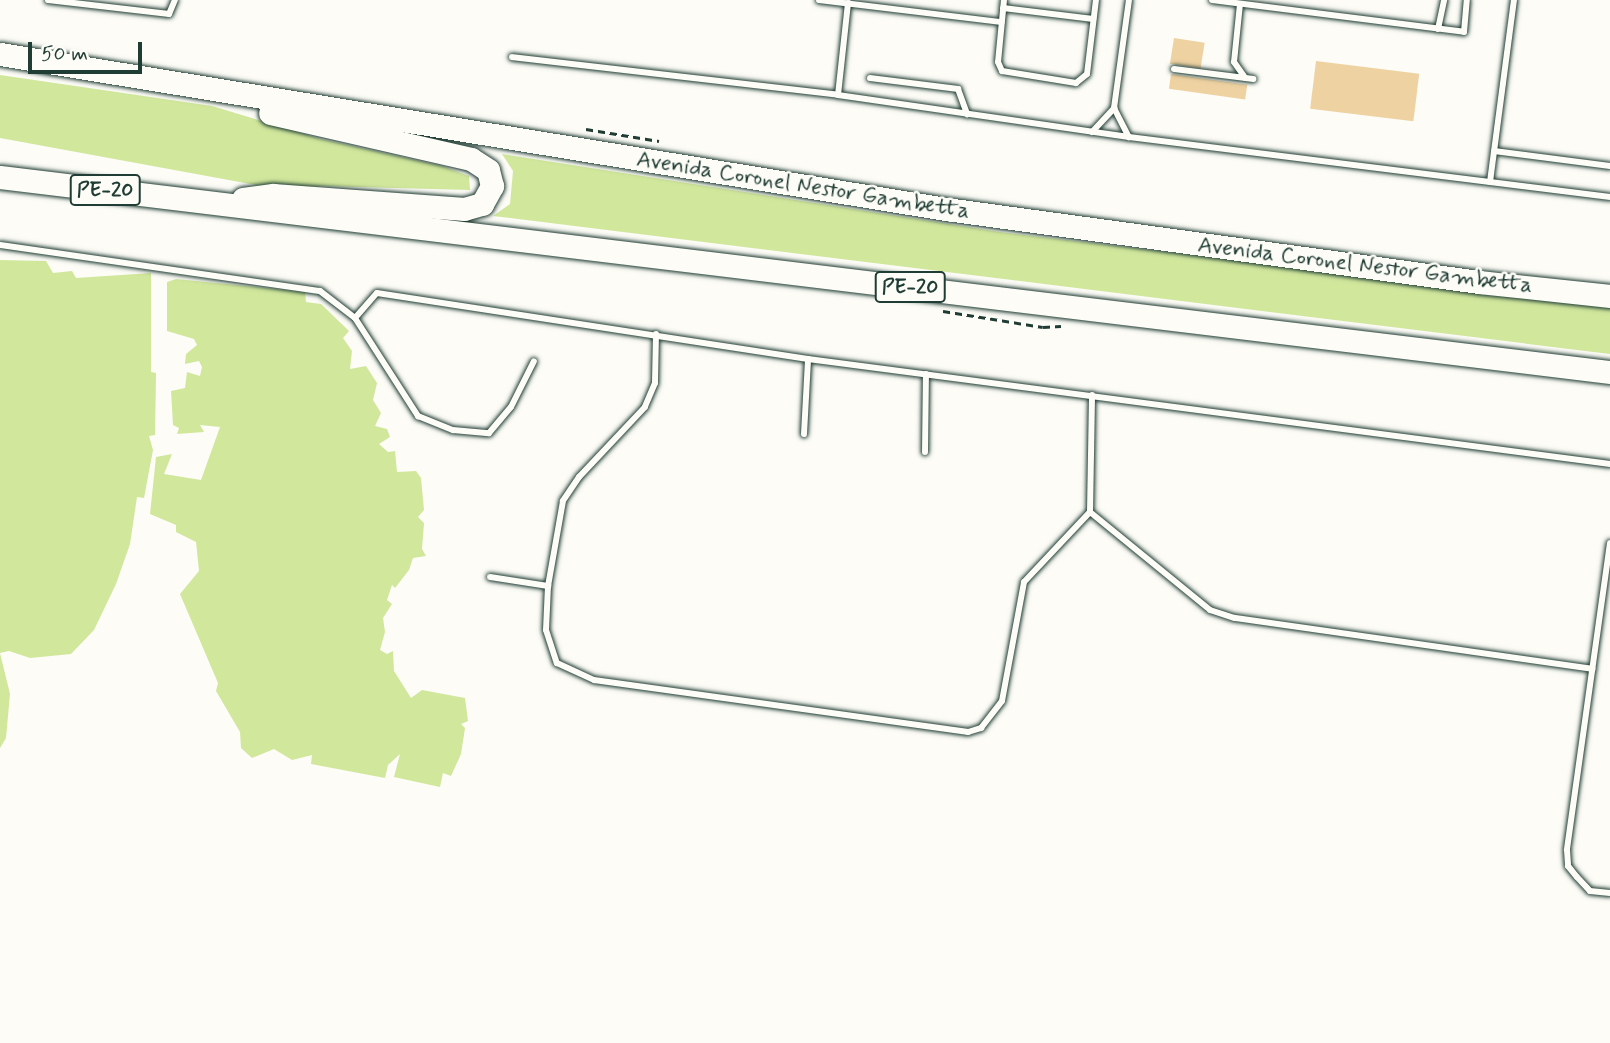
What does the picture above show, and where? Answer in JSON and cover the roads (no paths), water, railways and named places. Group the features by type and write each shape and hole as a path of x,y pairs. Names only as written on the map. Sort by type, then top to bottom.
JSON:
{"highway":[{"name":"Avenida Coronel Nestor Gambetta","path":"7,55 236,95 946,209 1465,281 1610,296"},
{"path":"210,203 273,195 464,209 482,204 492,186 488,170 471,159 276,116 236,95"},
{"path":"0,169 29,181"},
{"name":"PE-20","path":"0,177 1610,372"}],"lane":[{"path":"48,0 169,14 175,0"},
{"path":"819,0 891,4 1002,22"},
{"path":"1093,19 1004,4 998,62 1002,71 1076,83 1087,74 1096,0"},
{"path":"1092,132 1114,108 1129,0"},
{"path":"1212,0 1464,32 1467,0"},
{"path":"1438,29 1444,0"},
{"path":"1490,182 1514,0"},
{"path":"838,95 848,3"},
{"path":"1219,75 1234,62 1240,4"},
{"path":"512,57 838,95 1129,137 1610,197"},
{"path":"1174,69 1249,79 1234,62"},
{"path":"870,78 958,89 967,114"},
{"path":"1114,108 1129,137"},
{"path":"1494,151 1610,166"},
{"path":"0,245 320,291 355,318 418,416 453,430 489,433 511,407 534,361"},
{"path":"355,318 377,293 808,359 1610,464"},
{"path":"656,334 654,383 645,407 579,477 563,501 548,586 548,639 557,663 572,673 594,680 968,732 994,717 1002,701 1024,582 1090,512 1092,395"},
{"path":"804,433 808,359"},
{"path":"925,452 926,374"},
{"path":"1090,512 1210,610 1235,618 1592,669"},
{"path":"1610,543 1568,866 1590,891 1610,893"},
{"path":"490,576 548,586"}]}
